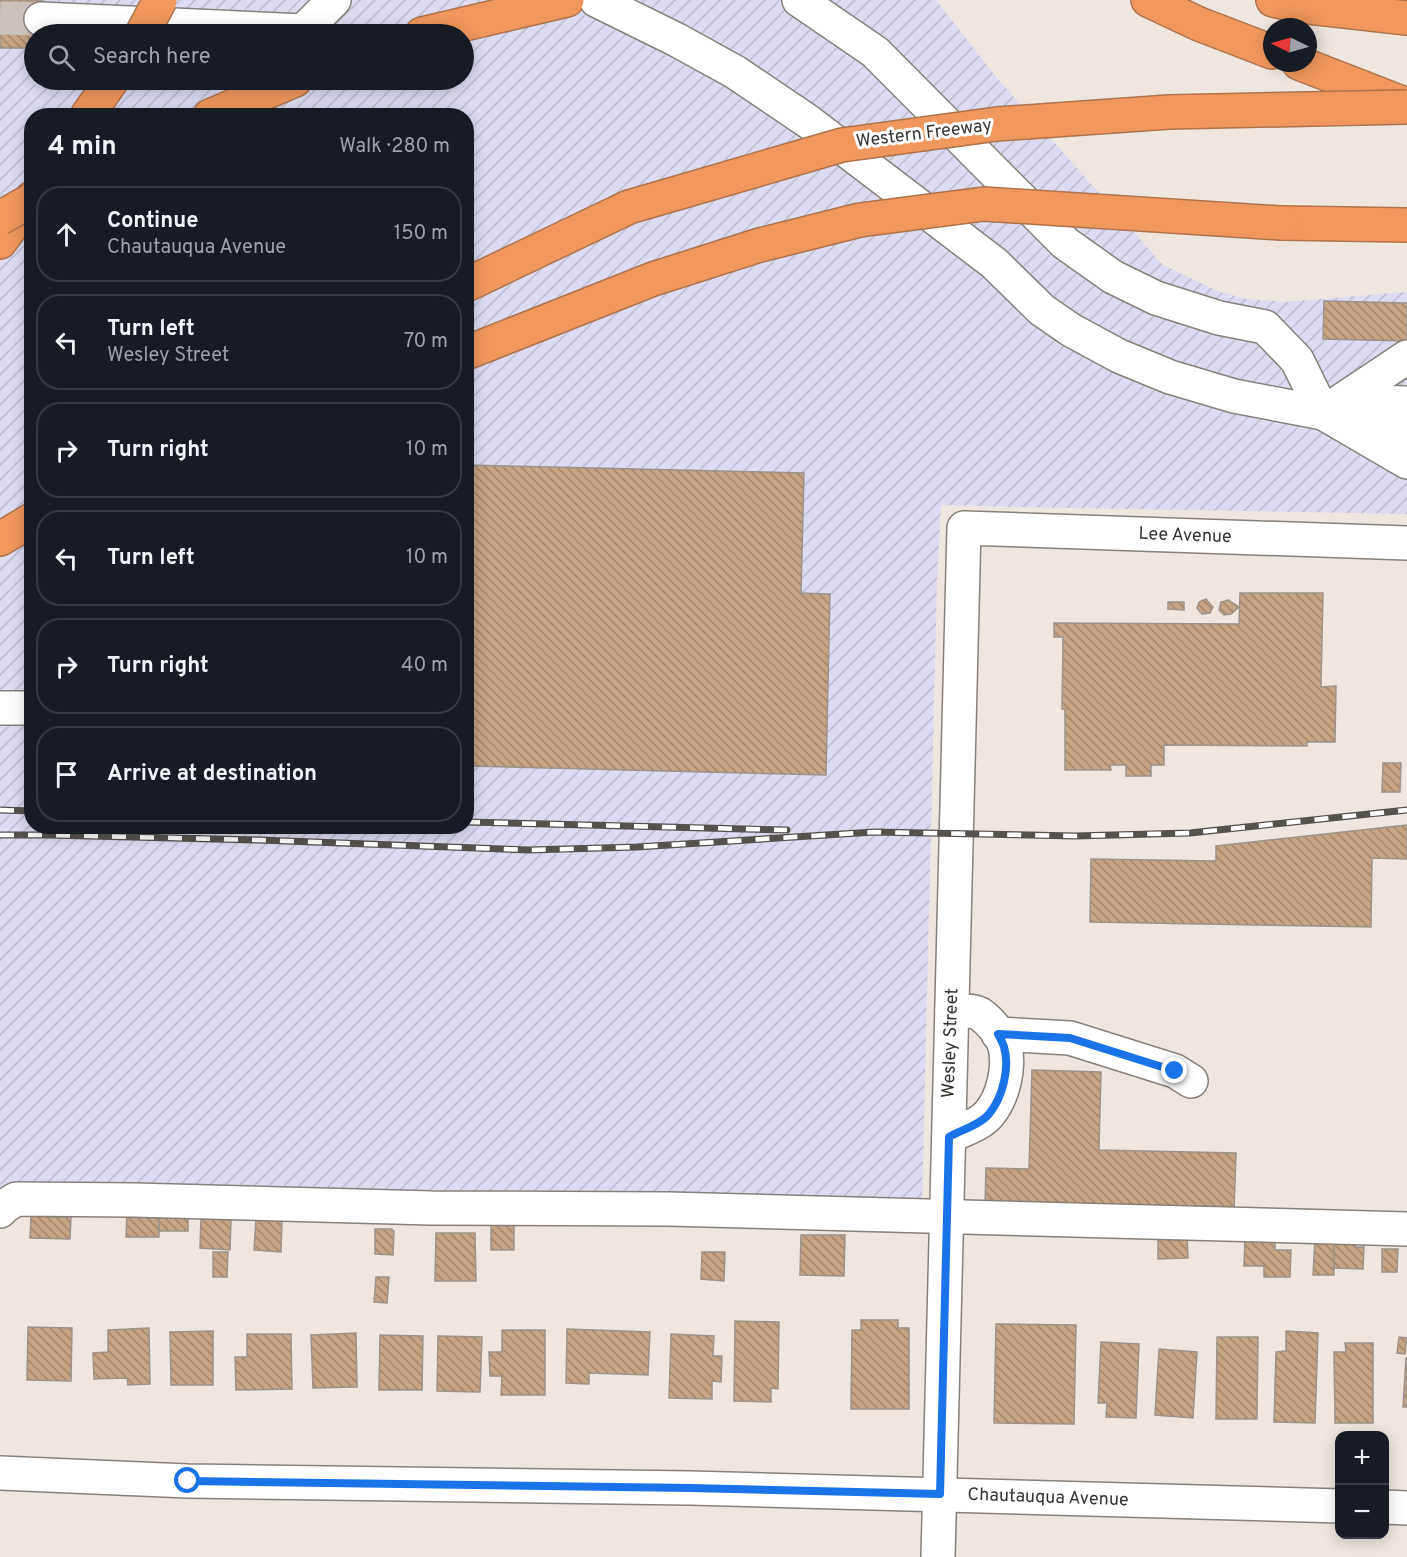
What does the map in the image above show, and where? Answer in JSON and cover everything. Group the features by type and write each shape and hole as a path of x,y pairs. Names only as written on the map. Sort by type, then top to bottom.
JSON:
{"highway":[{"path":"123,24 135,0"},
{"path":"147,24 160,0"},
{"path":"429,24 490,0"},
{"path":"465,24 567,0"},
{"path":"1148,0 1199,24 1263,49"},
{"path":"1274,0 1300,6 1407,18"},
{"path":"1317,70 1407,106"},
{"path":"86,108 94,90"},
{"path":"93,108 105,90"},
{"path":"229,108 271,90"},
{"name":"Western Freeway","path":"474,281 629,207 842,145 997,124 1169,112 1407,106"},
{"path":"0,218 24,204"},
{"path":"474,350 653,279 760,245 860,220 984,204 1281,224 1407,225"},
{"path":"0,242 24,210"},
{"path":"0,538 24,524"},
{"path":"0,546 24,536"}],"street":[{"path":"310,24 334,0"},
{"path":"596,0 735,72 809,122 994,263 1042,310 1071,330 1119,356 1170,376 1234,396 1339,415 1404,451"},
{"path":"799,0 875,52 1065,243 1113,277 1156,298 1219,318 1265,327 1297,360 1339,415"},
{"path":"41,20 136,24"},
{"path":"1339,415 1392,377 1407,357"},
{"path":"1339,415 1407,403"},
{"name":"Lee Avenue","path":"964,528 1407,543"},
{"name":"Wesley Street","path":"938,1557 964,528"},
{"path":"0,708 24,708"},
{"path":"949,1137 989,1115 1004,1082 1006,1064 1004,1046 994,1028 978,1013 952,1010"},
{"path":"998,1034 1070,1038 1175,1071 1191,1080"},
{"path":"2,1209 16,1199 134,1200 431,1208 668,1209 1407,1229"},
{"name":"Chautauqua Avenue","path":"0,1473 188,1481 690,1488 1335,1506"},
{"path":"1389,1507 1407,1508"}],"shaded area":[{"path":"0,0 936,0 997,78 1163,265 1217,291 1247,299 1285,302 1407,292 1407,514 941,505 937,581 922,1204 0,1188"}],"building":[{"path":"0,0 42,0 41,24 24,24 24,48 0,48"},
{"path":"1324,301 1407,303 1407,341 1323,339"},
{"path":"474,465 804,473 801,593 830,594 826,775 474,766"},
{"path":"1240,593 1323,593 1321,687 1336,686 1335,742 1307,742 1307,746 1164,745 1164,765 1151,765 1151,776 1126,776 1126,765 1110,765 1111,770 1065,770 1065,709 1062,709 1063,637 1054,637 1054,623 1239,624"},
{"path":"1206,599 1213,607 1210,613 1202,614 1197,608 1199,602"},
{"path":"1228,600 1239,607 1231,614 1224,615 1219,610 1221,602"},
{"path":"1168,602 1184,602 1184,610 1168,609"},
{"path":"1383,763 1401,763 1400,792 1382,792"},
{"path":"1407,825 1407,859 1372,858 1371,927 1090,922 1091,859 1216,861 1216,846"},
{"path":"1032,1070 1101,1072 1099,1150 1236,1153 1234,1211 985,1205 986,1168 1029,1169"},
{"path":"127,1211 159,1211 159,1237 126,1237"},
{"path":"159,1211 188,1212 188,1231 159,1231"},
{"path":"31,1216 71,1217 70,1239 30,1238"},
{"path":"201,1218 231,1220 230,1250 200,1248"},
{"path":"256,1219 282,1221 281,1252 254,1250"},
{"path":"491,1222 514,1222 514,1250 491,1250"},
{"path":"375,1229 394,1231 393,1255 375,1254"},
{"path":"1158,1232 1187,1232 1188,1258 1158,1259"},
{"path":"436,1233 475,1233 476,1281 435,1281"},
{"path":"801,1235 845,1235 844,1276 800,1275"},
{"path":"1315,1238 1334,1238 1334,1275 1313,1275"},
{"path":"1334,1238 1355,1238 1355,1247 1364,1247 1363,1269 1334,1268"},
{"path":"1245,1239 1275,1239 1275,1250 1291,1250 1290,1277 1264,1277 1264,1266 1244,1266"},
{"path":"1382,1249 1398,1249 1397,1272 1382,1272"},
{"path":"213,1252 228,1252 227,1277 213,1277"},
{"path":"702,1252 725,1252 724,1281 701,1279"},
{"path":"376,1277 389,1277 387,1303 374,1302"},
{"path":"861,1320 898,1320 898,1328 909,1328 909,1409 851,1409 852,1330 861,1330"},
{"path":"735,1321 779,1322 778,1389 771,1388 771,1402 734,1401"},
{"path":"996,1324 1076,1325 1074,1424 994,1423"},
{"path":"28,1327 72,1328 71,1381 27,1380"},
{"path":"149,1328 150,1384 128,1385 127,1378 94,1379 93,1353 108,1352 108,1330"},
{"path":"567,1329 650,1332 648,1375 589,1373 589,1384 566,1383"},
{"path":"502,1330 545,1330 545,1395 501,1395 502,1376 490,1376 489,1352 502,1352"},
{"path":"213,1331 213,1385 171,1385 170,1332"},
{"path":"1286,1331 1318,1333 1315,1423 1274,1422 1276,1352 1286,1351"},
{"path":"356,1333 357,1387 313,1388 311,1335"},
{"path":"247,1334 291,1334 292,1389 236,1390 235,1357 247,1357"},
{"path":"671,1334 714,1336 713,1356 722,1356 721,1382 712,1381 712,1399 669,1398"},
{"path":"380,1335 423,1336 422,1390 379,1390"},
{"path":"438,1336 482,1337 480,1392 437,1391"},
{"path":"1217,1337 1258,1337 1257,1419 1216,1419"},
{"path":"1399,1337 1407,1338 1405,1354 1397,1353"},
{"path":"1101,1342 1139,1344 1136,1418 1106,1417 1107,1403 1098,1403"},
{"path":"1345,1343 1373,1343 1373,1423 1335,1423 1334,1352 1346,1352"},
{"path":"1159,1349 1197,1352 1193,1418 1155,1415"},
{"path":"1406,1358 1407,1407 1403,1407"}],"tunnel":[{"path":"0,18 41,19"}],"railway":[{"path":"0,810 24,811"},
{"path":"0,835 259,840 529,850 637,847 874,832 1075,836 1190,833 1407,810"},
{"path":"474,822 787,830"}],"route":[{"path":"188,1481 940,1494 949,1137 989,1115 996,1103 1004,1082 1006,1064 1004,1046 998,1034 1070,1038 1175,1071"}]}
